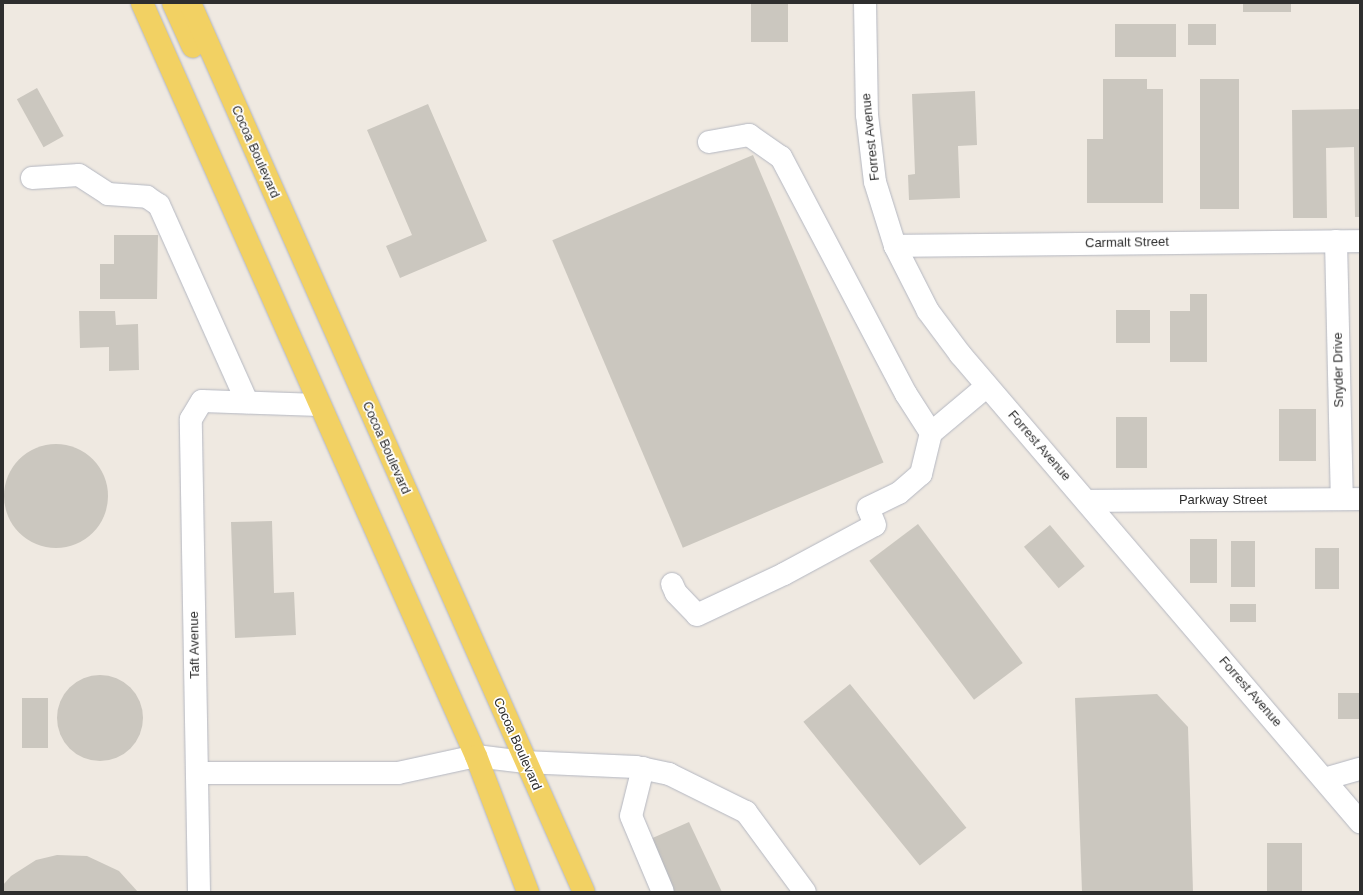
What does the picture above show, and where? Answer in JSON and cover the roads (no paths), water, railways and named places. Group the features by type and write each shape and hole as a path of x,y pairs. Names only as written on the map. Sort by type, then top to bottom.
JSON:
{"main road":[{"path":"142,3 476,756 528,892"},
{"path":"173,3 219,106 263,169"},
{"name":"Cocoa Boulevard","path":"190,3 524,762 584,892"}],"street":[{"name":"Forrest Avenue","path":"865,3 868,130 875,182 895,246 928,310 987,386 1324,778 1360,822"},
{"path":"709,142 749,135 781,158 906,394 931,433"},
{"path":"32,178 79,175 108,194 147,197 159,205 248,402 319,405"},
{"name":"Snyder Drive","path":"1336,241 1351,499"},
{"name":"Carmalt Street","path":"895,246 1360,241"},
{"path":"672,584 676,593 697,615 784,574 875,525 868,508 899,493 921,474 931,433 987,386"},
{"name":"Taft Avenue","path":"199,892 191,419 202,400 248,402"},
{"name":"Parkway Street","path":"1086,501 1351,499"},
{"path":"197,773 398,773 476,756 524,762 600,764 643,768 669,774 746,812 806,892"},
{"path":"643,768 631,816 663,892"},
{"path":"1324,778 1360,769"}]}
